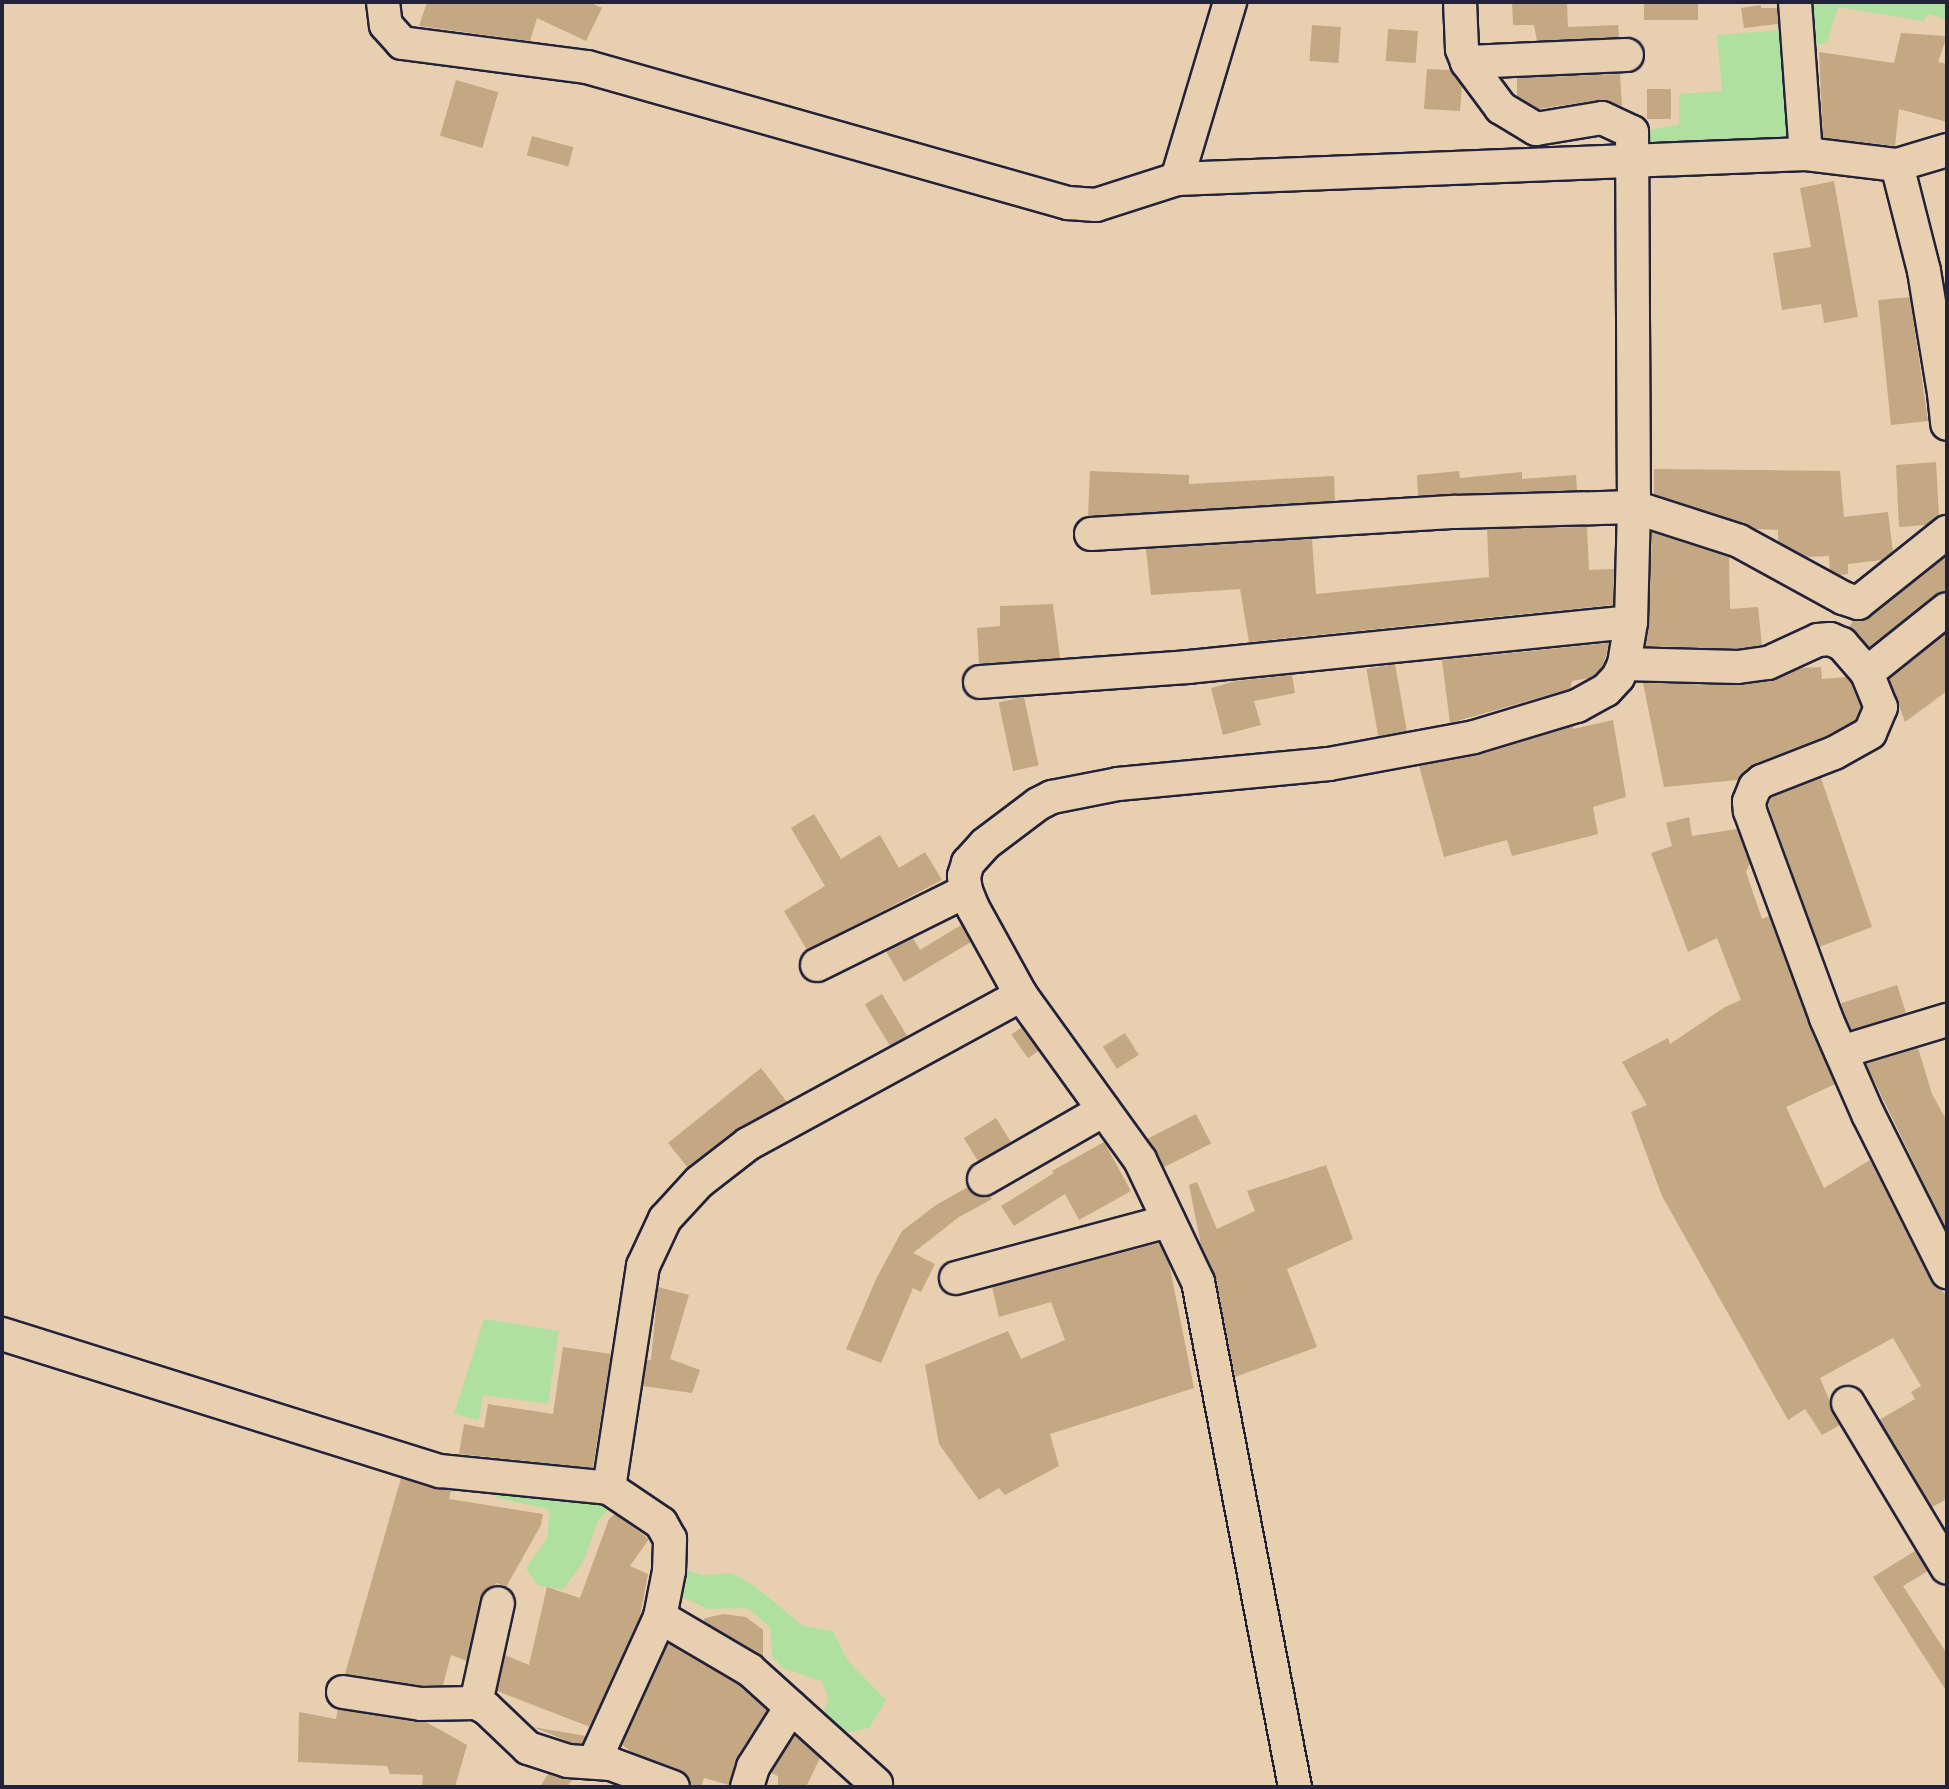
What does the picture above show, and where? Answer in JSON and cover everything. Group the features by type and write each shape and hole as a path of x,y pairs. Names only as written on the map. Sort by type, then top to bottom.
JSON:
{"street":[{"path":"383,2 387,25 393,37 402,43 587,67 1069,203 1096,205 1177,179 1806,154 1897,165 1947,150"},
{"path":"1177,179 1230,2"},
{"path":"1294,1787 1198,1282 1140,1160 1021,995 966,891 964,876 968,863 985,844 1038,804 1052,797 1118,784 1329,764 1474,737 1577,706 1606,690 1618,677 1624,664 1631,622 1634,507 1632,131 1602,118 1536,129 1501,108 1467,62 1462,49 1460,2"},
{"path":"1795,2 1806,154"},
{"path":"1467,62 1627,55"},
{"path":"1897,165 1924,271 1945,391 1947,424"},
{"path":"1091,534 1455,512 1634,507 1739,541 1853,602 1866,599 1947,532"},
{"path":"1830,639 1853,602"},
{"path":"1867,673 1947,609"},
{"path":"980,682 1188,667 1631,622"},
{"path":"1624,664 1738,667 1768,663 1818,640 1830,639 1842,644 1867,673 1881,707 1870,733 1834,753 1762,781 1755,787 1749,802 1769,863 1841,1052 1947,1272"},
{"path":"817,965 966,891"},
{"path":"608,1488 643,1266 666,1219 699,1182 748,1144 1021,995"},
{"path":"1841,1052 1947,1020"},
{"path":"984,1179 1104,1110"},
{"path":"956,1279 1169,1221"},
{"path":"2,1334 440,1471 608,1488 661,1523 670,1539 669,1571 660,1617 594,1762"},
{"path":"1848,1403 1947,1568"},
{"path":"476,1703 498,1603"},
{"path":"660,1617 743,1665 876,1784"},
{"path":"343,1692 421,1704 476,1703 486,1708 528,1748 568,1761 611,1764 673,1787"},
{"path":"747,1787 753,1767 791,1707"}],"green space":[{"path":"1806,2 1947,2 1947,20 1929,14 1923,21 1838,7 1827,43 1790,48 1798,145 1654,153 1645,131 1679,124 1679,94 1722,91 1717,35 1806,28"},
{"path":"484,1319 559,1331 548,1404 483,1395 479,1420 454,1414"},
{"path":"495,1482 613,1504 598,1521 584,1560 563,1590 537,1585 526,1568 548,1537 549,1509 496,1498"},
{"path":"681,1568 702,1575 732,1573 756,1587 803,1626 833,1631 847,1660 886,1700 869,1728 845,1733 824,1713 828,1698 822,1681 783,1668 772,1657 770,1627 747,1608 708,1609 680,1596"}],"building":[{"path":"427,2 589,2 602,8 586,41 537,18 530,41 419,26"},
{"path":"1512,2 1567,2 1568,27 1618,25 1619,37 1537,41 1534,25 1513,25"},
{"path":"1644,2 1698,2 1698,20 1644,20"},
{"path":"1761,5 1761,8 1777,8 1778,24 1744,28 1741,8"},
{"path":"1312,25 1341,27 1338,63 1309,61"},
{"path":"1388,29 1418,31 1416,63 1386,61"},
{"path":"1901,33 1947,36 1938,62 1947,64 1947,122 1899,109 1895,146 1823,138 1819,52 1894,63"},
{"path":"1427,69 1451,70 1462,86 1460,111 1424,109"},
{"path":"1620,74 1622,106 1599,100 1538,109 1517,96 1517,78"},
{"path":"456,80 498,92 482,148 440,136"},
{"path":"1647,89 1671,89 1671,119 1647,119"},
{"path":"532,136 574,147 568,166 527,155"},
{"path":"1834,181 1858,317 1824,323 1821,304 1782,310 1773,253 1811,247 1800,188"},
{"path":"1910,297 1928,421 1891,425 1878,300"},
{"path":"1936,462 1939,516 1926,525 1899,527 1896,465"},
{"path":"1654,469 1840,471 1844,517 1888,512 1893,552 1882,560 1848,564 1848,574 1840,575 1830,570 1829,556 1806,557 1778,542 1778,530 1756,529 1654,494"},
{"path":"1090,471 1189,475 1189,484 1334,476 1335,501 1088,516"},
{"path":"1459,471 1460,478 1522,472 1522,479 1576,475 1577,490 1418,496 1417,475"},
{"path":"1587,527 1589,570 1614,569 1613,605 1249,642 1240,589 1151,595 1146,549 1312,539 1316,594 1489,577 1487,529"},
{"path":"1652,532 1729,557 1730,609 1758,607 1762,645 1737,649 1646,646"},
{"path":"1947,555 1947,591 1936,595 1869,648 1849,627 1853,621 1869,617"},
{"path":"1053,604 1060,658 979,664 977,628 1000,626 1000,606"},
{"path":"1947,632 1947,691 1905,722 1889,679"},
{"path":"1609,643 1603,667 1590,678 1572,681 1570,689 1450,723 1442,660"},
{"path":"1395,664 1407,731 1378,736 1366,669"},
{"path":"1821,667 1822,679 1846,677 1851,683 1861,707 1856,720 1826,736 1755,764 1738,780 1664,787 1643,683 1740,685 1771,681 1801,668"},
{"path":"1292,675 1295,693 1254,701 1261,725 1223,735 1211,688 1236,681"},
{"path":"1024,697 1039,765 1013,771 999,702"},
{"path":"1613,720 1626,797 1593,807 1598,834 1512,856 1507,840 1444,857 1419,766 1479,755 1573,726 1573,729"},
{"path":"1821,778 1872,927 1819,947 1768,805 1772,797"},
{"path":"814,814 841,859 880,835 899,868 925,852 942,880 807,950 784,911 825,886 791,828"},
{"path":"1689,817 1692,836 1737,829 1750,863 1746,872 1762,919 1769,916 1809,1024 1835,1084 1786,1107 1824,1188 1870,1160 1931,1280 1947,1296 1947,1499 1932,1507 1879,1420 1915,1399 1911,1392 1921,1386 1893,1338 1820,1378 1840,1425 1822,1435 1805,1409 1788,1420 1662,1196 1631,1112 1647,1105 1622,1062 1668,1038 1670,1044 1725,1007 1741,1000 1717,938 1688,952 1651,853 1672,846 1666,823"},
{"path":"961,925 971,942 904,982 886,951 913,938 920,950"},
{"path":"1897,985 1906,1013 1850,1031 1841,1003"},
{"path":"882,994 907,1036 890,1046 865,1004"},
{"path":"1022,1027 1039,1051 1028,1058 1011,1034"},
{"path":"1125,1033 1139,1055 1117,1069 1103,1047"},
{"path":"1918,1048 1932,1094 1947,1121 1947,1231 1866,1064"},
{"path":"761,1068 787,1102 737,1129 688,1168 668,1143"},
{"path":"1196,1114 1211,1143 1162,1168 1147,1139"},
{"path":"996,1118 1011,1142 979,1162 964,1138"},
{"path":"1104,1142 1131,1191 1079,1220 1065,1194 1014,1226 1001,1206 1054,1173 1052,1171"},
{"path":"1326,1165 1353,1239 1287,1269 1317,1347 1235,1377 1216,1278 1201,1245 1189,1185 1197,1182 1217,1229 1255,1211 1247,1191"},
{"path":"968,1187 975,1195 990,1196 992,1199 959,1217 913,1253 935,1264 921,1292 913,1288 881,1363 846,1349 877,1277 902,1231 936,1205"},
{"path":"1159,1243 1169,1263 1194,1388 1050,1434 1059,1466 1005,1495 999,1488 979,1500 939,1444 925,1365 1008,1331 1021,1359 1065,1340 1051,1302 999,1317 992,1287"},
{"path":"658,1287 689,1295 670,1359 700,1370 692,1393 643,1386 647,1360 651,1360"},
{"path":"563,1347 611,1354 593,1468 459,1454 464,1424 484,1428 488,1404 553,1414"},
{"path":"401,1478 451,1491 449,1499 543,1514 541,1525 506,1587 497,1583 484,1591 467,1661 451,1655 443,1685 422,1686 345,1674"},
{"path":"615,1514 649,1539 630,1566 648,1574 640,1616 590,1727 497,1691 505,1655 529,1665 547,1587 580,1598 609,1519"},
{"path":"1915,1551 1928,1571 1903,1586 1947,1654 1947,1692 1873,1577"},
{"path":"724,1614 746,1617 763,1630 763,1657 703,1621 705,1618"},
{"path":"668,1643 739,1685 767,1710 737,1757 729,1785 704,1778 701,1787 691,1786 688,1776 680,1770 633,1753 622,1745"},
{"path":"338,1709 426,1722 467,1745 455,1787 422,1787 423,1775 390,1774 387,1766 298,1762 299,1712 336,1719"},
{"path":"533,1727 586,1736 582,1744 572,1743"},
{"path":"795,1735 820,1758 806,1787 778,1787 778,1776 771,1773"},
{"path":"548,1774 572,1780 567,1787 540,1787"}]}
